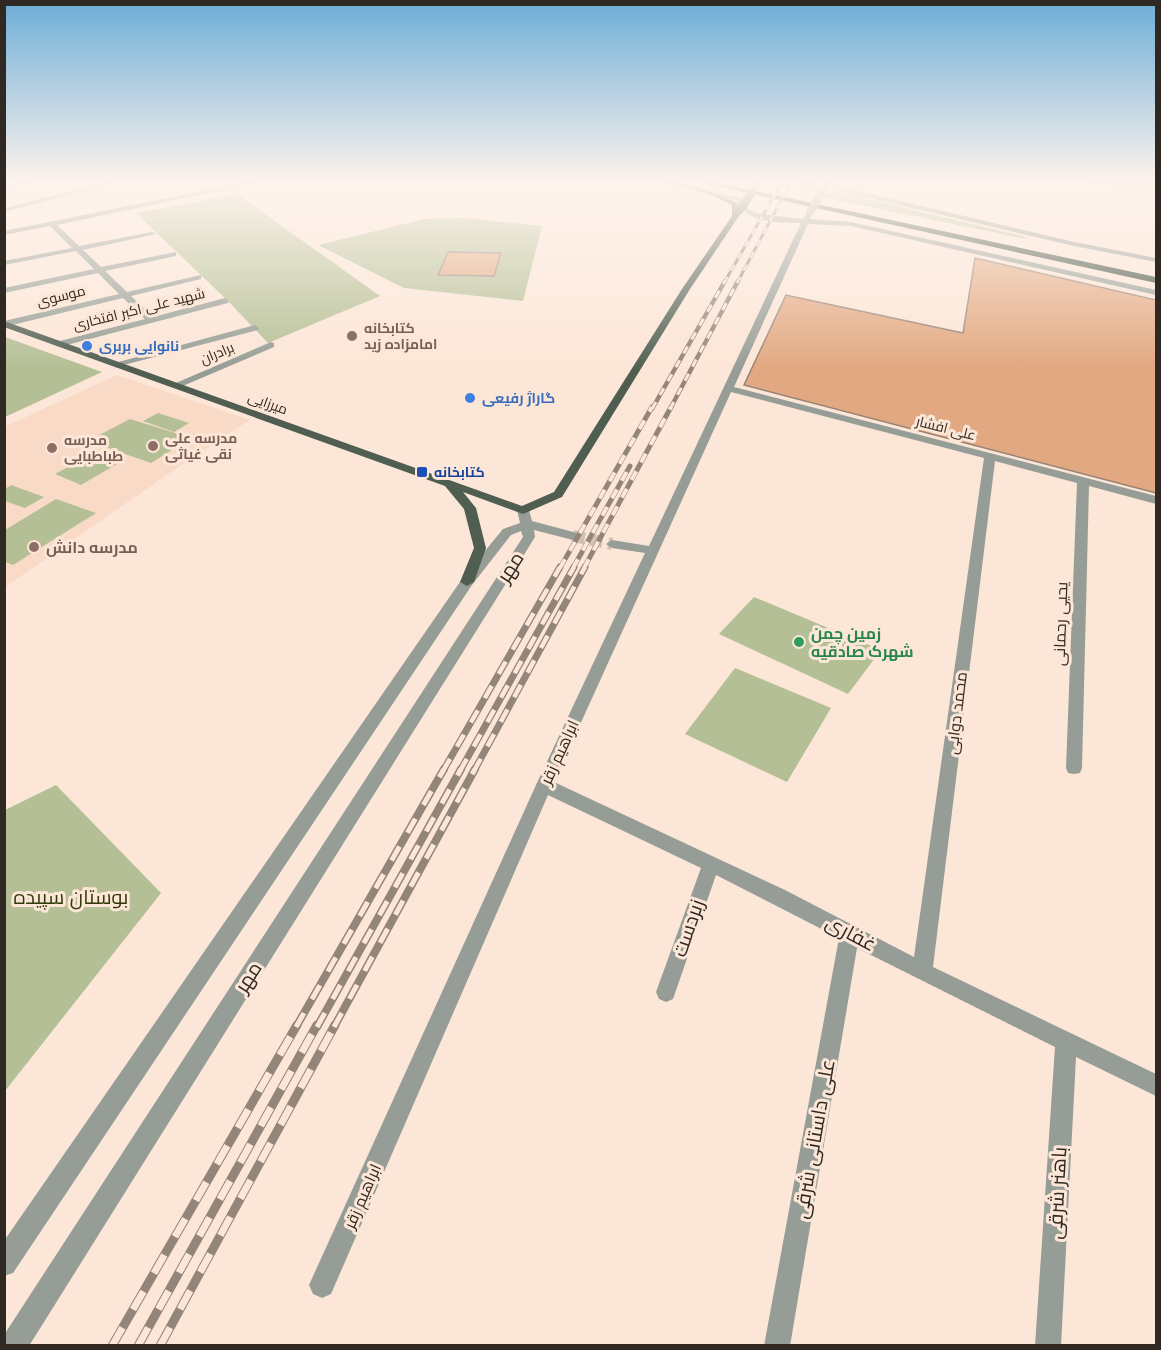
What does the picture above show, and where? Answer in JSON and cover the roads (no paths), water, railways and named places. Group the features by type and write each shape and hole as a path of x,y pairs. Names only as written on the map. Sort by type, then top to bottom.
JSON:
{"highway":[{"path":"994,245 1156,280"},
{"path":"1042,245 1156,269"}],"main road":[{"name":"مهر","path":"525,517 558,494 686,289 716,245"},
{"name":"میرزایی","path":"4,324 448,483 525,517"},
{"path":"448,483 470,508 480,548 467,582"}],"street":[{"path":"73,245 150,320"},
{"path":"7,263 97,245"},
{"name":"ابراهیم زقر","path":"322,1285 544,785 794,245"},
{"path":"945,245 1156,292"},
{"path":"1084,245 1156,260"},
{"path":"4,291 174,254"},
{"name":"موسوی","path":"4,324 198,277"},
{"name":"شهید علی اکبر افتخاری","path":"59,344 225,301"},
{"path":"116,364 255,328"},
{"name":"برادران","path":"174,386 271,345"},
{"name":"علی افشار","path":"727,388 1156,500"},
{"name":"محمد دوابی","path":"922,972 990,455"},
{"name":"یحیی رحمانی","path":"1074,768 1083,480"},
{"path":"525,517 573,536"},
{"name":"مهر","path":"4,1264 467,582 507,532 525,517 529,537 13,1346"},
{"path":"612,543 653,550"},
{"name":"غفاری","path":"544,785 850,932 922,972 1156,1085"},
{"name":"زبردست","path":"666,992 711,864"},
{"name":"علی داستانی شرقی","path":"777,1346 850,932"},
{"name":"باهنر شرقی","path":"1048,1346 1066,1040"}],"tunnel":[{"path":"573,536 612,544"}],"railway":[{"path":"724,283 746,245"},
{"path":"737,283 757,245"},
{"path":"652,409 725,281"},
{"path":"670,409 738,281"},
{"path":"560,568 652,407"},
{"path":"584,568 671,407"},
{"path":"573,568 630,466"},
{"path":"443,771 560,567"},
{"path":"460,771 574,567"},
{"path":"474,771 585,567"},
{"path":"296,1027 444,769"},
{"path":"317,1027 461,769"},
{"path":"334,1027 475,769"},
{"path":"112,1346 297,1025"},
{"path":"138,1346 317,1025"},
{"path":"160,1346 335,1025"}],"place":[{"name":"کتابخانه امامزاده زید","path":"352,336"},
{"name":"نانوایی بربری","path":"87,346"},
{"name":"گاراژ رفیعی","path":"470,398"},
{"name":"مدرسه علی نقی غیاثی","path":"153,446"},
{"name":"مدرسه طباطبایی","path":"52,448"},
{"name":"کتابخانه","path":"422,472"},
{"name":"مدرسه دانش","path":"34,547"},
{"name":"زمین چمن شهرک صادقیه","path":"799,642"}],"park label":[{"name":"بوستان سپیده","path":"71,897"}]}
